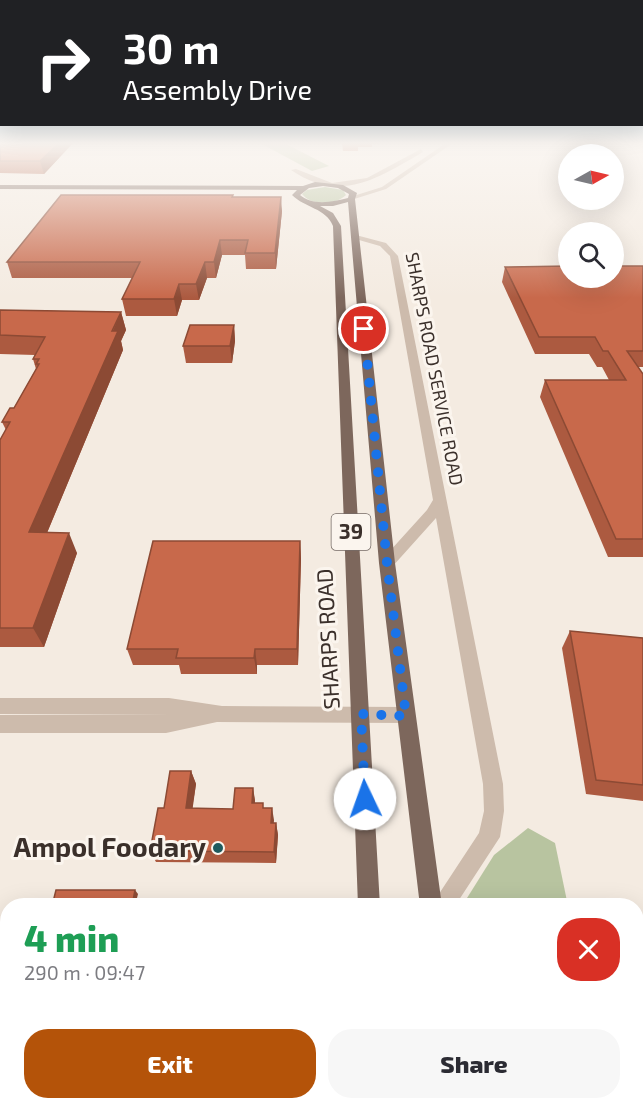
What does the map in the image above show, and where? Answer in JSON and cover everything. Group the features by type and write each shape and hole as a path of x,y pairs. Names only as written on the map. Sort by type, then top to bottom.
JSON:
{"main road":[{"name":"39","path":"239,195 260,195 333,204 351,199 387,563 430,898"},
{"path":"298,195 306,202"},
{"path":"351,199 353,195"},
{"name":"SHARPS ROAD","path":"306,202 330,214 337,226 369,898"}],"street":[{"path":"351,199 364,195"},
{"name":"SHARPS ROAD SERVICE ROAD","path":"355,236 384,245 392,251 493,784 494,811 489,837 448,898"},
{"name":"SHARPS ROAD SERVICE ROAD","path":"387,563 433,513 440,499"},
{"path":"0,706 169,706 222,714 406,716"},
{"path":"0,724 165,724 222,714"}],"green space":[{"path":"303,195 346,195 336,201 324,203 306,198"},
{"path":"528,828 555,843 566,898 467,898 494,855"}],"building":[{"path":"61,195 281,197 275,253 245,253 248,240 220,240 214,262 205,262 196,284 179,284 174,299 122,299 140,262 7,262"},
{"path":"558,266 558,288 624,288 624,266 643,266 643,351 627,351 643,374 643,539 616,539 545,380 626,380 608,351 603,351 595,337 539,337 505,267"},
{"path":"0,310 121,312 112,331 118,331 29,532 69,533 33,628 0,628 0,440 10,422 2,422 10,408 14,408 39,364 36,364 39,359 33,359 45,337 0,335"},
{"path":"190,325 234,325 230,346 183,346"},
{"path":"153,541 300,541 297,649 255,649 254,658 176,658 178,649 127,649"},
{"path":"570,631 643,638 643,785 596,780"},
{"path":"170,771 191,771 186,808 233,809 235,788 253,788 252,803 263,803 263,808 272,808 271,823 276,823 274,852 150,851 158,808 164,808"},
{"path":"56,890 135,890 134,898 54,898"}],"place":[{"name":"Ampol Foodary","path":"218,848"}],"route":[{"path":"364,329 387,563 406,716 361,714 365,799"}]}
